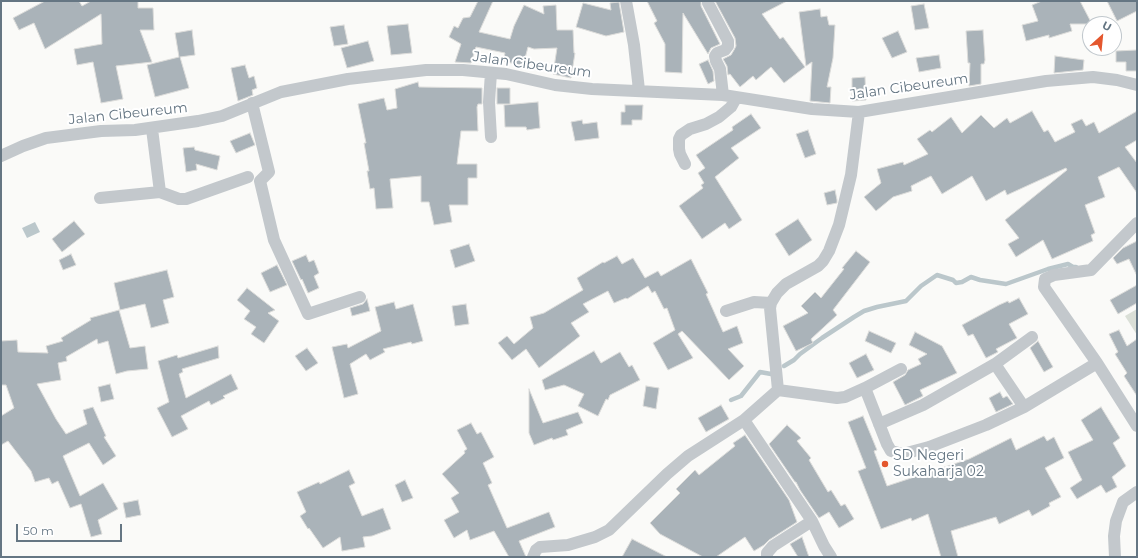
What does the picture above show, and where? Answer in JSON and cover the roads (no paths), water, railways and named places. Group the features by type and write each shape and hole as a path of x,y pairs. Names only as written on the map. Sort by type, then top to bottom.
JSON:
{"street":[{"path":"626,1 634,45 639,90"},
{"path":"708,3 728,41 728,46 725,50 717,53 716,56 716,61 720,70 723,95"},
{"name":"Jalan Cibeureum","path":"1,156 46,138 101,132 152,129 198,121 222,116 281,92 348,79 426,70 463,70 506,74 555,85 592,89 723,95 812,109 859,112 1046,81 1093,77 1117,80 1137,85"},
{"path":"491,73 491,137"},
{"path":"685,164 679,149 679,139 681,135 690,129 706,124 720,117 731,107 736,98"},
{"path":"252,103 269,172 260,181 274,240 308,314 360,296"},
{"path":"778,390 775,346 770,308 771,303 777,293 786,284 818,266 829,251 839,225 851,175 859,112"},
{"path":"152,129 160,192"},
{"path":"100,198 160,192 179,199 186,199 248,177"},
{"path":"1137,223 1091,270 1054,275 1045,279 1044,287 1137,426"},
{"path":"726,311 754,302 771,303"},
{"path":"879,424 923,404 995,364 1032,337"},
{"path":"865,388 889,448 895,453 903,454 929,447 986,425 1024,406 1096,363"},
{"path":"995,364 1024,406"},
{"path":"533,557 536,550 540,547 568,545 595,537 609,530 644,495 688,456 744,420 778,390 837,398 845,397 900,370"},
{"path":"744,420 812,521 831,557"},
{"path":"1115,557 1114,536 1116,521 1123,502 1137,492"},
{"path":"767,557 767,553 773,546 812,521"}],"waterway":[{"path":"784,366 822,338 864,311 906,301 921,286 937,275 953,280 956,283 962,282 971,277 1006,284 1048,269 1068,264 1076,267"},
{"path":"731,400 741,396 760,372 771,374 773,372"}],"place":[{"name":"SD Negeri Sukaharja 02","path":"885,464"}]}
